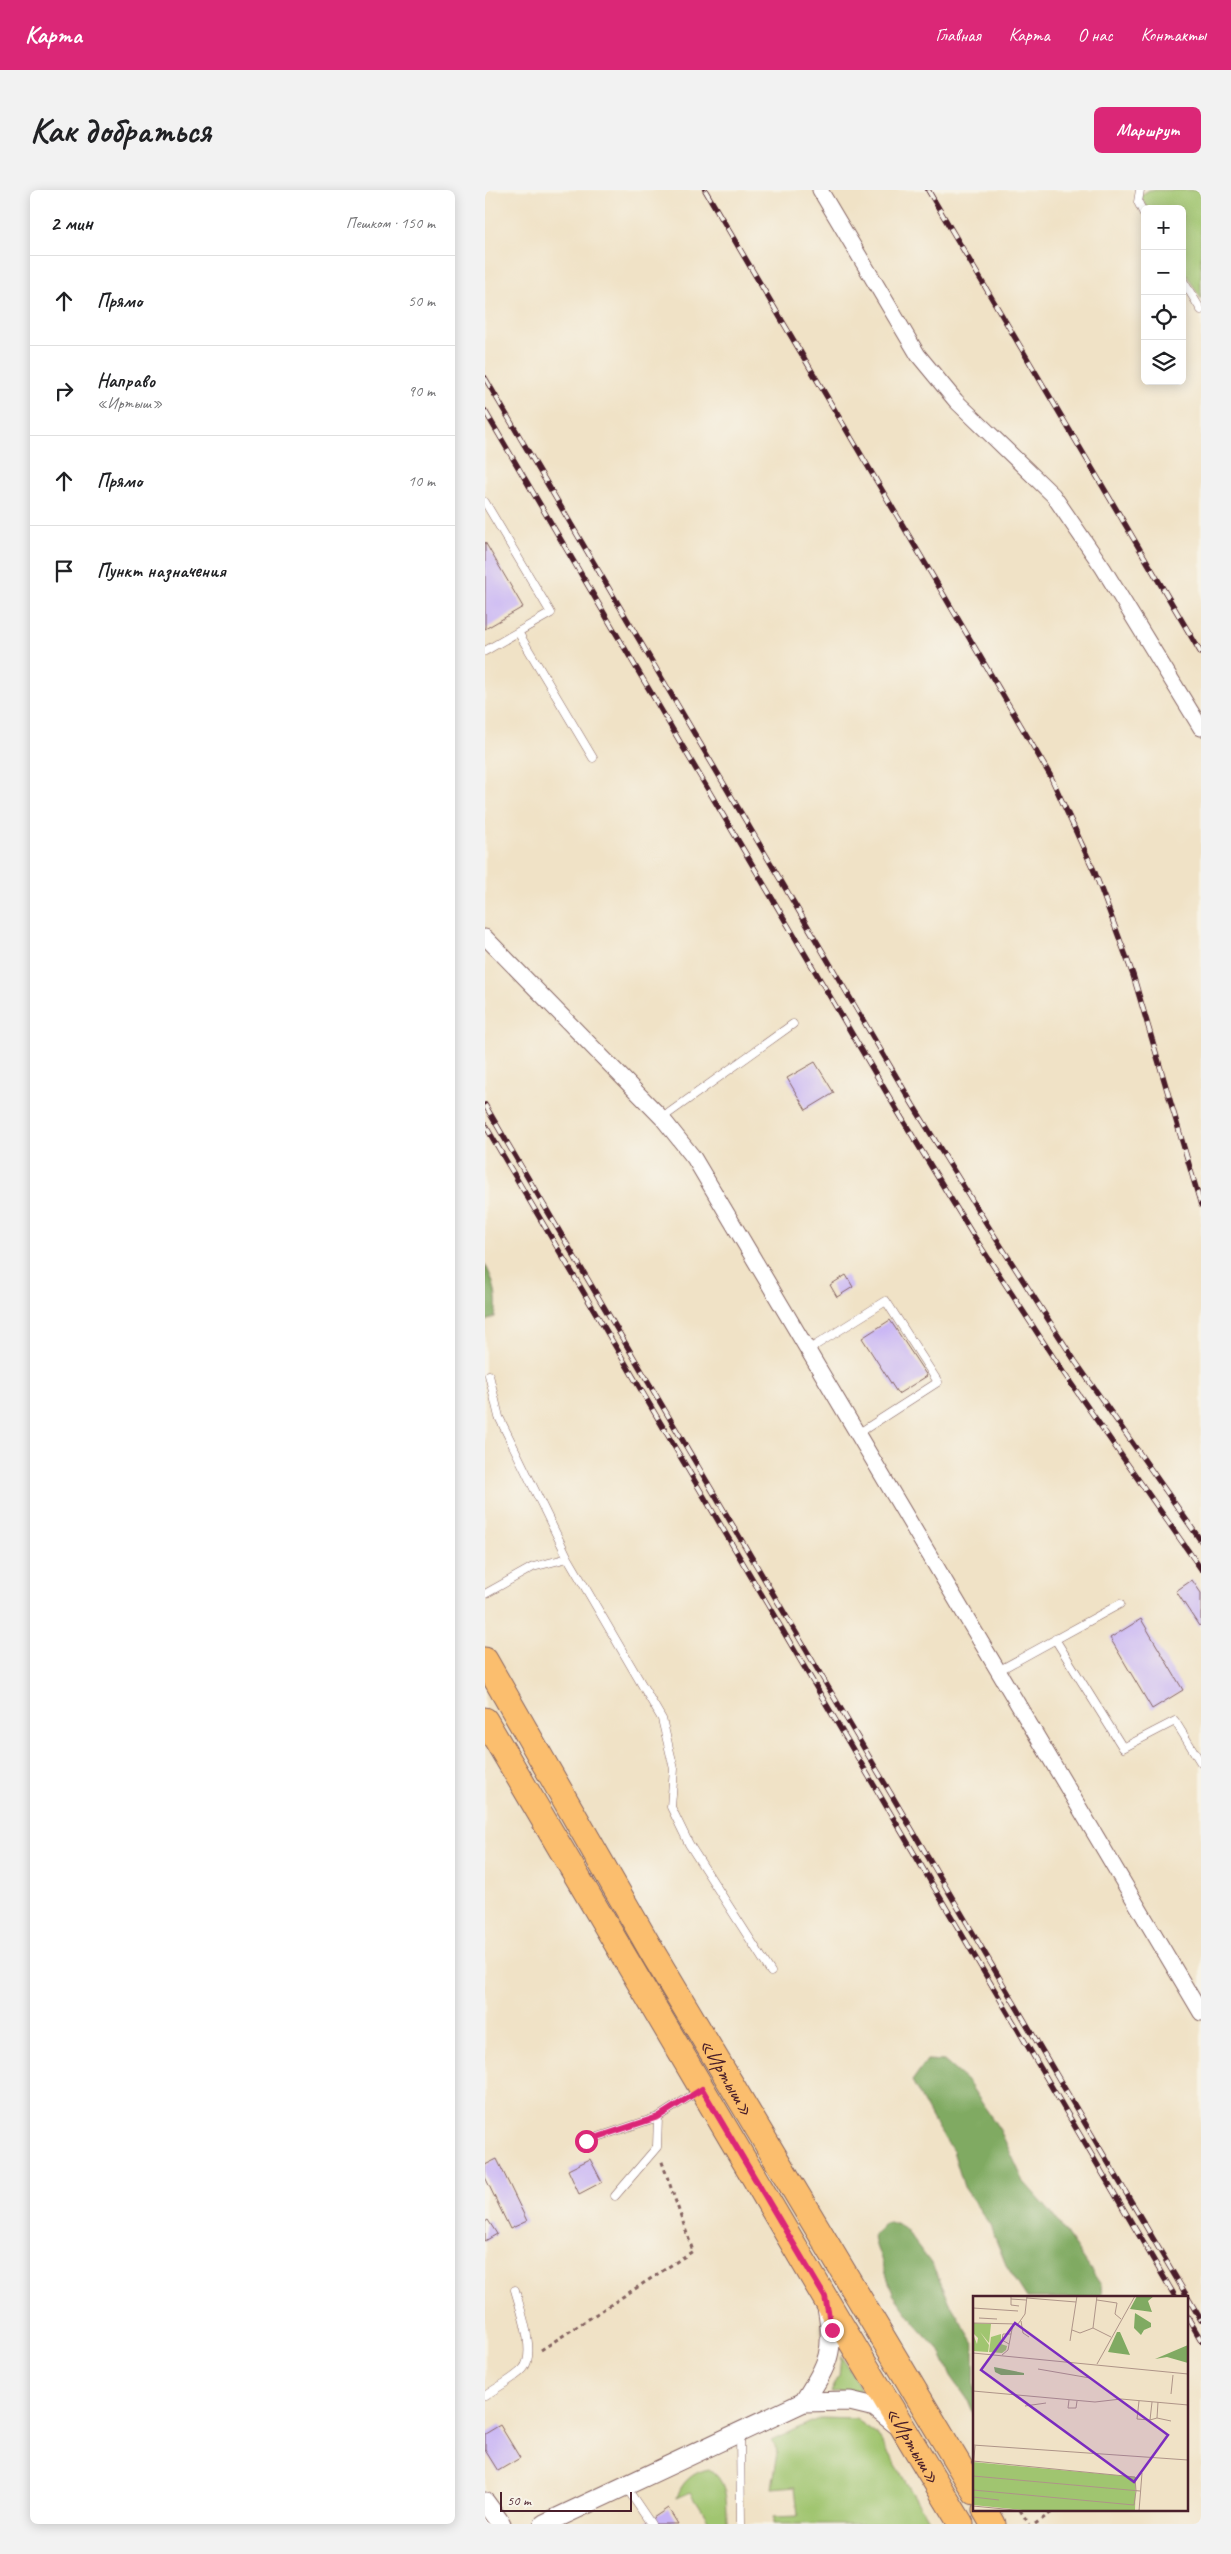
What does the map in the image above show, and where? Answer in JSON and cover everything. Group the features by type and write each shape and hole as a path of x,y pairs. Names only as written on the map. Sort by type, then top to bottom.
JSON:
{"main road":[{"name":"«Иртыш»","path":"485,1660 654,1956 973,2489"},
{"name":"«Иртыш»","path":"485,1720 961,2524"},
{"path":"986,2512 993,2524"}],"street":[{"path":"820,190 918,356 957,401 1053,495 1103,568 1201,728"},
{"path":"485,937 662,1118 695,1158 1201,2013"},
{"path":"804,2402 827,2366 832,2330 825,2297"},
{"path":"544,2524 740,2434 804,2402 850,2401 875,2407 905,2431"},
{"path":"485,2502 501,2524"}],"lane":[{"path":"1140,190 1138,202 1141,208"},
{"path":"1186,286 1201,310"},
{"path":"485,502 551,613 485,652"},
{"path":"518,632 593,758"},
{"path":"662,1118 793,1024"},
{"path":"808,1350 886,1300 938,1382 859,1433"},
{"path":"489,1375 499,1417 568,1558 662,1719 674,1769 671,1807 689,1844 771,1972"},
{"path":"485,1594 533,1567 568,1558"},
{"path":"998,1671 1120,1604"},
{"path":"1055,1639 1123,1748 1175,1721 1201,1763"},
{"path":"586,2141 658,2117 702,2089"},
{"path":"615,2196 657,2147 658,2117"},
{"path":"485,2396 524,2368 529,2358 527,2337 515,2290"},
{"path":"740,2434 741,2524"},
{"path":"626,2487 651,2524"}],"path":[{"path":"529,2358 693,2252 657,2147"},
{"path":"1021,2512 1029,2524"},
{"path":"1035,2524 1052,2512"}],"green space":[{"path":"1149,190 1201,190 1201,299 1186,274 1186,205 1146,205 1140,196"},
{"path":"485,1264 493,1283 496,1310 495,1317 485,1322"},
{"path":"927,2060 944,2061 968,2082 1000,2130 1024,2182 1055,2217 1101,2285 1102,2296 1026,2296 1006,2265 990,2225 964,2187 953,2151 938,2129 912,2081"},
{"path":"885,2223 896,2223 906,2230 933,2266 951,2305 973,2341 973,2412 968,2400 951,2376 940,2351 917,2326 893,2294 873,2236"},
{"path":"841,2356 862,2391 831,2392 839,2376"},
{"path":"820,2418 856,2419 877,2434 931,2524 773,2524 773,2517 798,2516 795,2486 772,2488 778,2453 772,2440"},
{"path":"709,2469 723,2486 727,2524 711,2524 691,2492 677,2498 681,2487 693,2475"}],"building":[{"path":"485,542 523,607 485,629"},
{"path":"815,1062 834,1093 806,1110 787,1078"},
{"path":"846,1275 853,1287 837,1297 830,1285"},
{"path":"890,1320 927,1376 898,1394 862,1338"},
{"path":"1192,1580 1201,1593 1201,1624 1199,1626 1176,1591"},
{"path":"1141,1619 1183,1690 1152,1709 1110,1638"},
{"path":"497,2159 527,2221 510,2229 485,2177 485,2165"},
{"path":"590,2159 602,2182 579,2194 568,2170"},
{"path":"488,2220 497,2234 485,2241 485,2222"},
{"path":"500,2425 520,2458 498,2471 485,2450 485,2434"},
{"path":"668,2508 678,2524 644,2524"}],"railway":[{"path":"705,190 1050,775 1095,873 1133,975 1201,1205"},
{"path":"928,190 1201,653"},
{"path":"485,378 913,1105 1075,1361 1201,1541"},
{"path":"485,411 898,1112 973,1235 1063,1372 1201,1569"},
{"path":"485,1105 1187,2296"},
{"path":"485,1125 1175,2296"},
{"path":"1189,2300 1201,2320"},
{"path":"1189,2319 1201,2340"}],"route":[{"path":"586,2141 658,2117 702,2089 825,2297 832,2330"}]}
